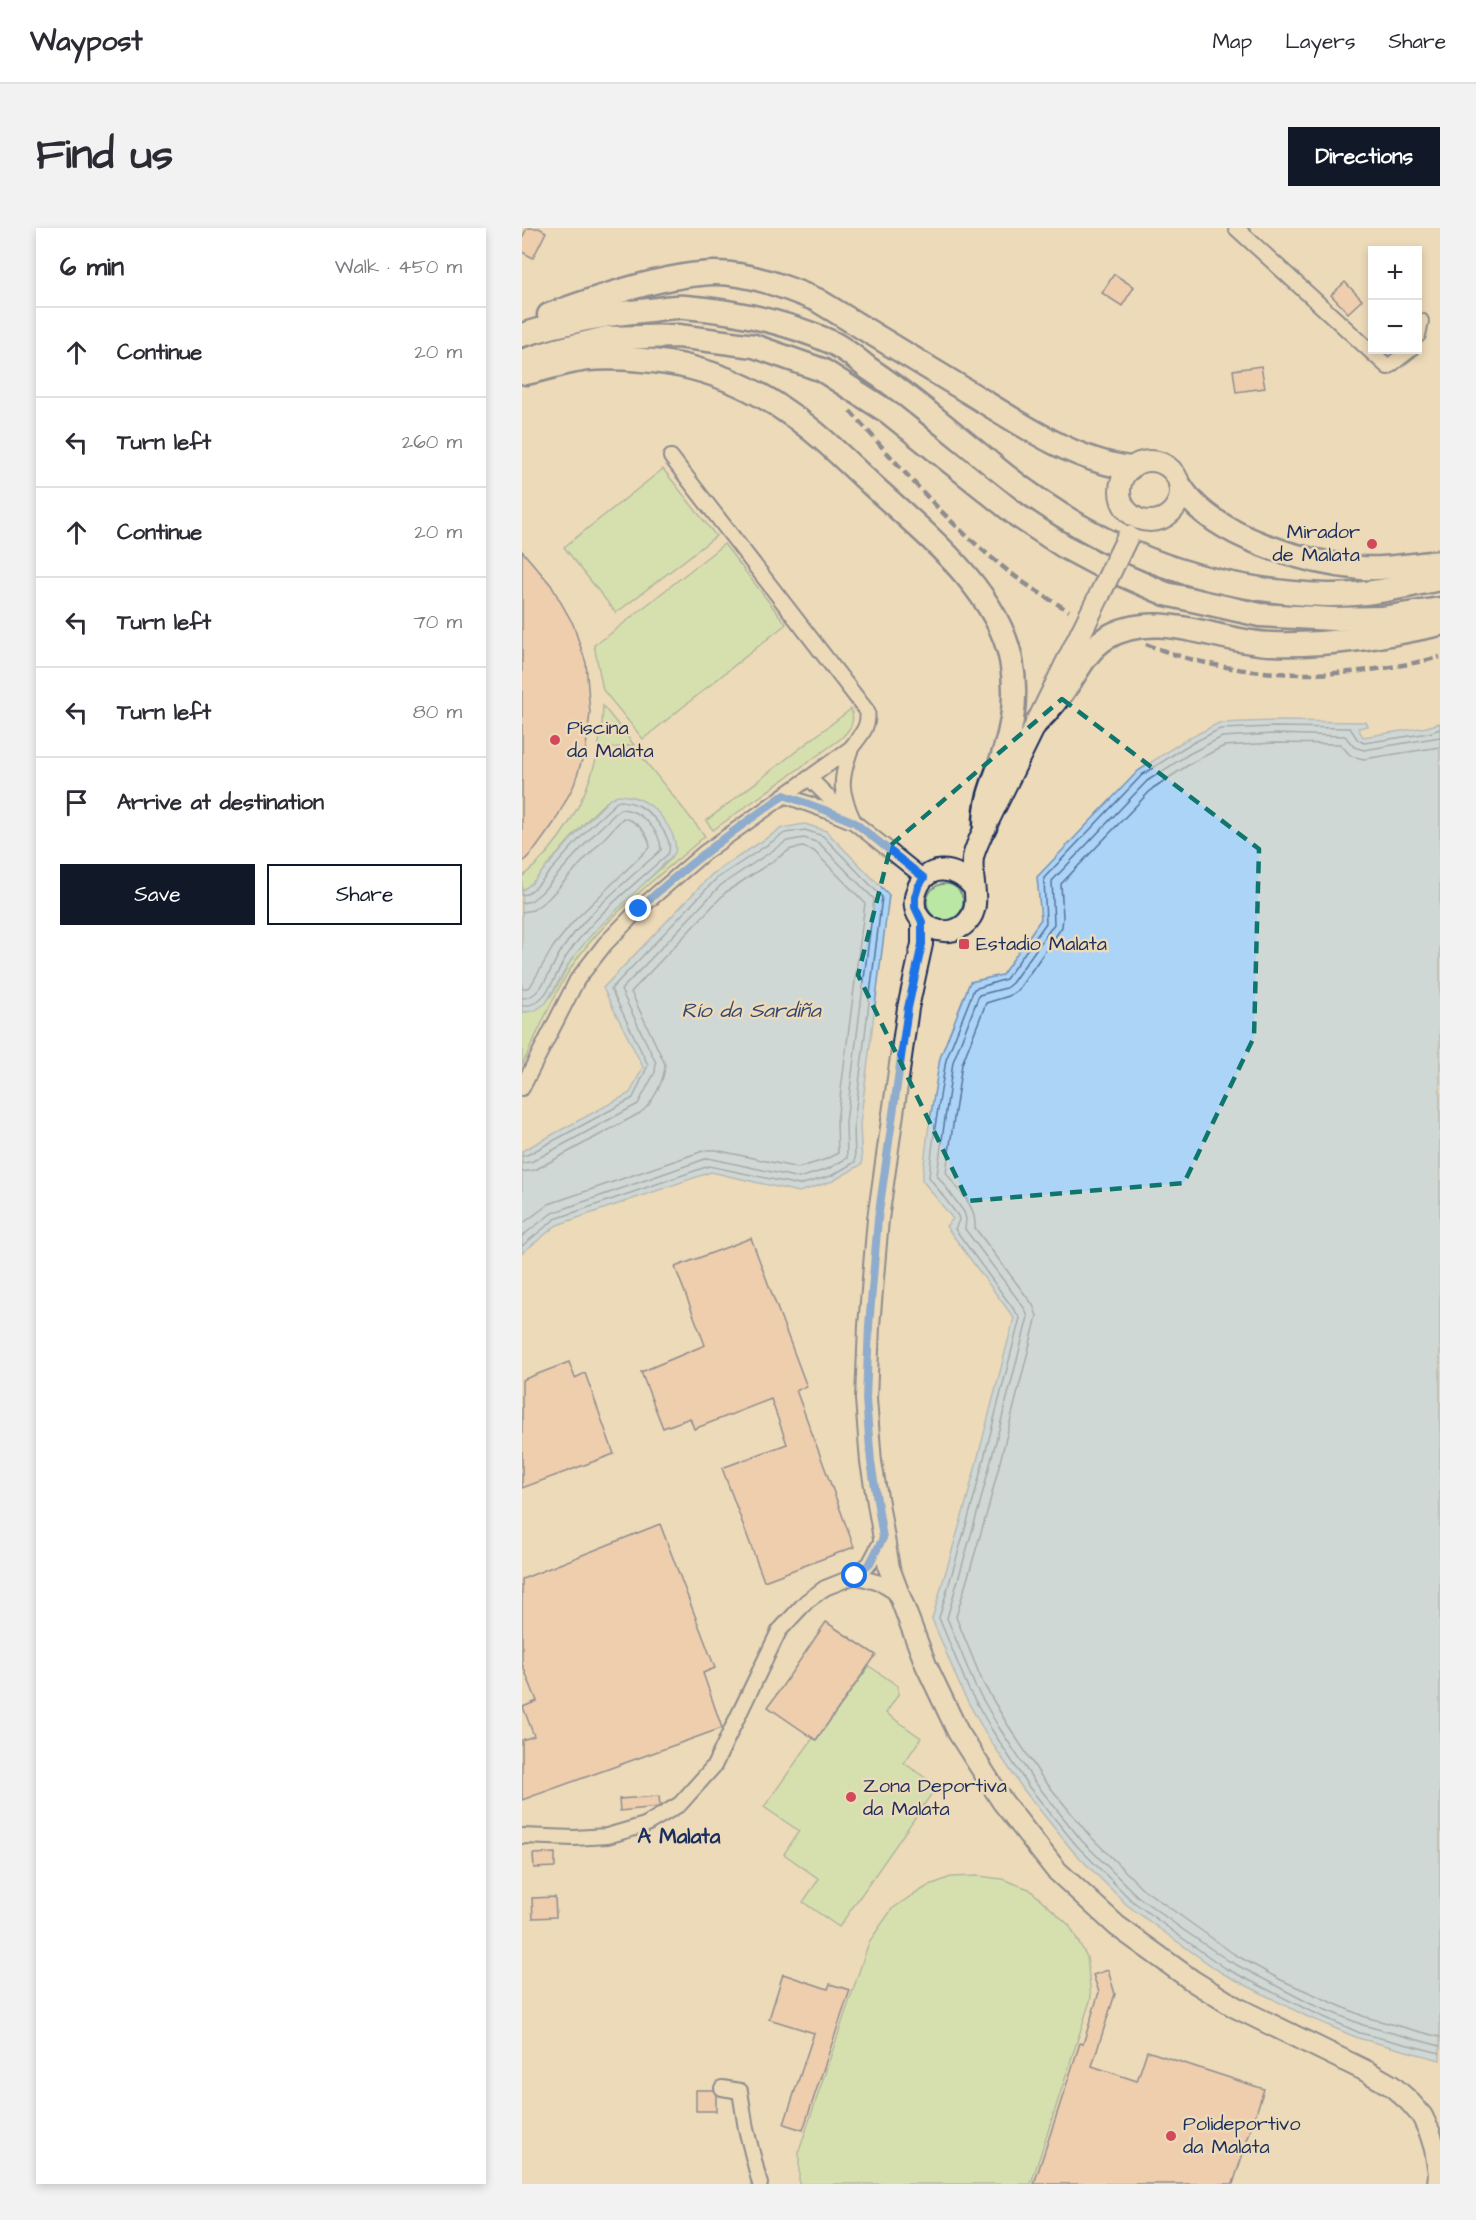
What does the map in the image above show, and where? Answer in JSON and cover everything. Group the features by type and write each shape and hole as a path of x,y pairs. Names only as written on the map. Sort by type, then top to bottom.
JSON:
{"highway":[{"path":"522,324 590,300 672,279 715,273 750,278 784,287 817,300 1028,428 1086,457 1112,466 1130,468"},
{"path":"522,335 612,313 683,307 769,320 833,343 905,393 998,469 1062,516 1113,546 1148,560 1177,571 1227,584 1327,595 1384,591 1440,579"},
{"path":"522,361 607,338 678,336 754,346 822,370 888,412 1018,516 1055,541 1097,564 1166,594 1195,602 1271,616 1333,619 1382,618 1440,609"},
{"path":"522,374 588,359 643,360 691,368 743,386 791,414 923,532 989,605 1004,633 1011,659 1015,686 1013,717 1005,749 988,796 983,832"},
{"path":"1181,487 1186,497 1201,512 1219,523 1273,550 1303,559 1364,568 1440,562"},
{"path":"1037,722 1052,708 1086,656 1106,638 1127,628 1148,625 1269,644 1300,644 1336,642 1440,624"}],"main road":[{"path":"919,964 932,948 953,931 962,927 973,914 976,905 973,887 973,858 983,832 1132,527 1146,521 1164,519 1177,506 1181,487 1173,470 1165,465 1147,461 1138,463 1124,476 1120,495 1132,527"},
{"path":"983,832 957,860 932,874 918,887 915,897 915,907 922,922 922,944 908,1008 878,1219 869,1326 866,1399 871,1462 889,1568 926,1665 957,1732 1002,1801 1056,1870 1117,1926 1193,1981 1235,2007 1392,2086 1422,2116 1430,2133 1436,2149 1438,2184"},
{"path":"932,874 959,874 973,887"},
{"path":"922,922 933,930 953,931"}],"street":[{"path":"1236,228 1368,349"},
{"path":"1374,354 1388,367 1405,354"},
{"path":"522,1089 577,980 596,954 639,909 716,843 851,747 866,727 868,720 867,711 671,457"},
{"path":"851,747 843,771 842,785 847,807 854,822"},
{"path":"809,778 854,822 932,874"},
{"path":"784,795 854,822"},
{"path":"522,1836 574,1838 607,1836 645,1824 680,1804 714,1766 779,1631 807,1601 825,1588 855,1576 870,1563 883,1538"},
{"path":"855,1576 880,1583 898,1594"},
{"path":"722,2088 740,2091 746,2129 760,2184"}],"highlighted area":[{"path":"1062,699 1259,849 1254,1037 1184,1183 968,1201 858,975 891,845"}],"green space":[{"path":"663,469 716,536 616,613 564,547"},
{"path":"724,544 786,624 643,739 603,690 594,645"},
{"path":"603,706 634,745 598,750"},
{"path":"851,709 853,718 851,726 839,740 713,830 706,821"},
{"path":"637,751 705,836 639,893 592,939 562,982 522,1065 522,1012 532,1011 547,1000 554,992 573,957 595,930 672,858 674,845 672,835 654,811 638,799 618,797 604,804 522,891 522,877 548,852 578,807 597,756"},
{"path":"945,884 958,889 963,902 958,915 945,920 932,915 927,902 932,889"},
{"name":"Zona Deportiva da Malata","path":"869,1666 898,1686 898,1695 886,1713 921,1738 904,1763 937,1786 839,1927 803,1902 819,1879 784,1854 799,1831 764,1807 813,1738 817,1739"},
{"path":"978,1876 1002,1879 1029,1889 1069,1925 1087,1957 1091,1998 1031,2184 799,2184 799,2151 869,1942 892,1909 908,1898 930,1885 951,1877"}],"water":[{"path":"1366,722 1368,726 1358,728 1363,737 1440,723 1440,2060 1358,2038 1306,2016 1222,1973 1127,1905 1072,1850 1023,1789 986,1734 963,1693 932,1619 966,1503 1014,1318 946,1226 953,1219 922,1180 940,1058 970,982 1002,975 1041,919 1037,877 1138,771 1182,742 1219,723"},
{"path":"617,795 638,799 656,811 671,832 675,853 592,934 571,960 546,1003 534,1011 522,1012 522,891 587,822"},
{"name":"Río da Sardiña","path":"805,824 826,831 889,895 860,1124 862,1164 833,1181 799,1192 711,1172 557,1225 522,1253 522,1151 630,1093 643,1067 603,988 712,874 782,828"}],"building":[{"path":"527,228 539,228 546,232 533,258 522,252 522,238"},
{"path":"1114,274 1134,287 1122,306 1102,293"},
{"path":"1345,282 1362,300 1348,313 1331,295"},
{"path":"1261,366 1265,388 1236,392 1233,370"},
{"name":"Piscina da Malata","path":"522,551 551,585 573,624 586,663 590,713 586,747 574,785 554,823 522,863"},
{"path":"751,1238 807,1387 796,1390 854,1547 764,1581 722,1468 787,1444 771,1399 694,1429 690,1418 663,1428 641,1372 705,1345 675,1267"},
{"path":"569,1362 575,1378 585,1373 614,1454 522,1488 522,1380"},
{"path":"660,1524 715,1668 703,1673 722,1728 522,1800 522,1740 534,1736 523,1707 537,1701 522,1664 522,1579"},
{"name":"Zona Deportiva da Malata","path":"826,1622 876,1655 816,1740 768,1707"},
{"path":"659,1796 660,1806 658,1807 620,1811 619,1799"},
{"path":"555,1853 555,1867 534,1868 533,1854"},
{"path":"555,1897 556,1917 533,1918 532,1898"},
{"name":"Polideportivo da Malata","path":"1108,1970 1115,1994 1092,2066 1137,2081 1147,2051 1264,2089 1233,2184 1034,2184 1099,1992 1093,1975"},
{"path":"783,1974 828,1989 830,1984 850,1990 803,2130 784,2124 814,2033 769,2019"},
{"path":"696,2090 713,2090 716,2095 716,2111 696,2111"}],"railway":[{"path":"850,411 920,490 957,527 1005,569 1069,611"},
{"path":"1146,644 1218,665 1292,674 1366,670 1440,657"}],"place":[{"name":"Mirador de Malata","path":"1372,544"},
{"name":"Piscina da Malata","path":"555,740"},
{"name":"Estadio Malata","path":"964,944"},
{"name":"Zona Deportiva da Malata","path":"851,1797"},
{"name":"Polideportivo da Malata","path":"1171,2136"}],"district":[{"name":"A Malata","path":"679,1836"}],"route":[{"path":"639,909 716,843 784,795 854,822 924,878 915,897 915,907 922,922 922,944 908,1008 878,1219 869,1326 866,1399 871,1462 883,1538 870,1563 855,1576"}]}
